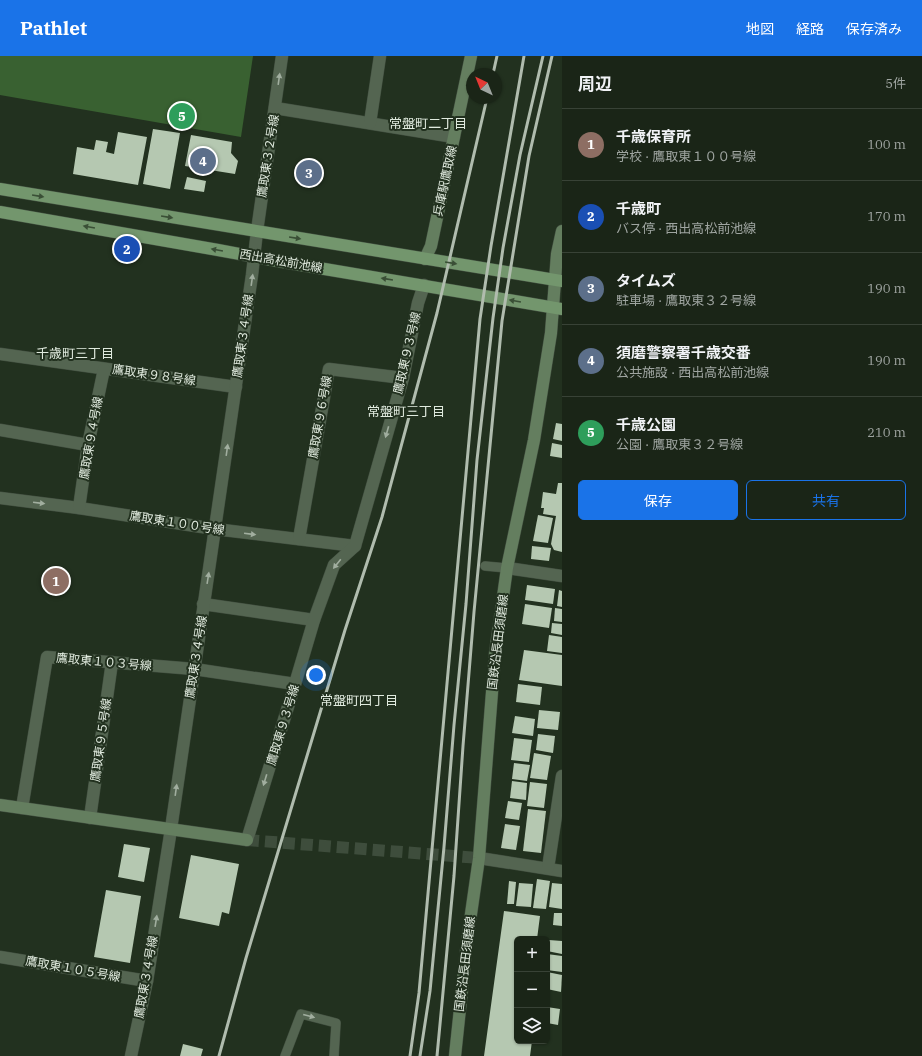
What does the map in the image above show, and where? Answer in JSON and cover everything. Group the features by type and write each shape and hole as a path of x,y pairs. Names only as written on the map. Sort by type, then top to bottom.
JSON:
{"main road":[{"name":"西出高松前池線","path":"0,189 559,280"},
{"name":"西出高松前池線","path":"0,212 558,309"}],"street":[{"name":"鷹取東３２号線","path":"255,257 256,231 282,56"},
{"path":"370,123 380,56"},
{"name":"兵庫駅鷹取線","path":"425,259 430,246 472,56"},
{"path":"275,108 454,137"},
{"name":"国鉄沿長田須磨線","path":"455,1056 467,942 479,858 495,654 507,568 534,440 551,333 558,309 559,280 557,254 562,231"},
{"name":"鷹取東３４号線","path":"131,1056 147,981 171,829 255,257"},
{"name":"鷹取東９３号線","path":"0,805 247,840 314,620 334,566 358,546 402,378 418,302 424,285"},
{"name":"鷹取東９８号線","path":"0,354 236,386"},
{"name":"鷹取東９４号線","path":"79,508 88,445 104,369"},
{"name":"鷹取東９６号線","path":"299,539 329,369 402,378"},
{"path":"0,430 88,445"},
{"name":"鷹取東１００号線","path":"0,498 79,508 215,529 358,546"},
{"path":"507,568 562,576"},
{"path":"204,604 314,620"},
{"name":"鷹取東１０３号線","path":"22,808 47,657 194,669 295,684"},
{"name":"鷹取東９５号線","path":"90,818 112,662"},
{"path":"548,868 562,776"},
{"path":"479,858 562,871"},
{"name":"鷹取東１０５号線","path":"0,957 147,981"}],"lane":[{"path":"485,566 507,568"},
{"path":"285,1056 301,1014 336,1023 334,1056"}],"green space":[{"path":"0,56 253,56 241,137 0,95"}],"building":[{"path":"153,129 180,133 170,189 143,184"},
{"path":"118,132 147,137 138,185 73,174 77,147 94,150 96,140 108,142 106,152 114,154"},
{"path":"191,135 232,142 231,153 238,161 235,174 185,166"},
{"path":"187,177 206,181 204,192 184,189"},
{"path":"556,423 562,424 562,441 553,439"},
{"path":"552,443 562,445 562,458 550,456"},
{"path":"558,483 562,483 562,552 554,550 551,544 556,516 543,514 544,508 541,508 543,492 556,494"},
{"path":"538,515 553,518 548,543 533,541"},
{"path":"532,546 551,548 549,561 531,559"},
{"path":"527,585 555,589 553,604 525,600"},
{"path":"559,590 562,591 562,607 557,606"},
{"path":"525,604 552,608 549,628 522,624"},
{"path":"555,608 562,609 562,622 554,621"},
{"path":"552,623 562,624 562,635 551,633"},
{"path":"549,635 562,637 562,653 547,651"},
{"path":"524,650 562,655 562,686 519,680"},
{"path":"518,684 542,687 540,705 516,702"},
{"path":"539,710 560,712 558,730 537,728"},
{"path":"515,716 535,719 533,736 512,733"},
{"path":"538,734 555,736 553,753 536,750"},
{"path":"514,738 532,740 529,762 511,760"},
{"path":"534,753 551,756 547,780 530,778"},
{"path":"514,763 530,765 527,781 512,779"},
{"path":"512,781 527,783 526,800 510,798"},
{"path":"530,782 547,784 544,808 527,806"},
{"path":"508,801 522,803 519,820 505,818"},
{"path":"528,809 546,811 541,853 523,851"},
{"path":"505,824 520,826 516,850 501,848"},
{"path":"124,844 150,848 144,882 118,877"},
{"path":"191,855 239,864 229,914 222,912 219,926 179,918"},
{"path":"537,879 550,881 546,909 533,908"},
{"path":"509,881 516,882 514,904 507,904"},
{"path":"519,883 533,884 531,907 516,906"},
{"path":"552,883 562,884 562,909 549,907"},
{"path":"106,890 141,896 130,963 94,957"},
{"path":"504,911 540,916 537,936 514,936 514,1044 532,1044 530,1056 484,1056"},
{"path":"554,913 562,913 562,926 553,925"},
{"path":"550,940 562,941 562,954 550,952"},
{"path":"550,954 562,956 562,972 550,970"},
{"path":"550,973 562,975 561,992 550,990"},
{"path":"550,1007 560,1009 558,1025 550,1024"},
{"path":"183,1044 203,1049 201,1056 180,1056"}],"tunnel":[{"path":"247,840 479,858"}],"railway":[{"path":"494,68 497,56"},
{"path":"410,1056 419,993 480,319 524,56"},
{"path":"420,1056 430,991 466,604 477,460 493,318 503,248 520,155 543,56"},
{"path":"437,1056 454,876 474,612 502,321 529,156 552,56"},
{"path":"219,1056 246,958 345,630 382,517 437,313 486,104"}],"place":[{"name":"千歳公園","path":"182,116"},
{"name":"須磨警察署千歳交番","path":"203,161"},
{"name":"タイムズ","path":"309,173"},
{"name":"千歳町","path":"127,249"},
{"name":"千歳保育所","path":"56,581"}],"district":[{"name":"常盤町二丁目","path":"428,123"},
{"name":"千歳町三丁目","path":"75,353"},
{"name":"常盤町三丁目","path":"406,411"},
{"name":"常盤町四丁目","path":"359,700"}]}
